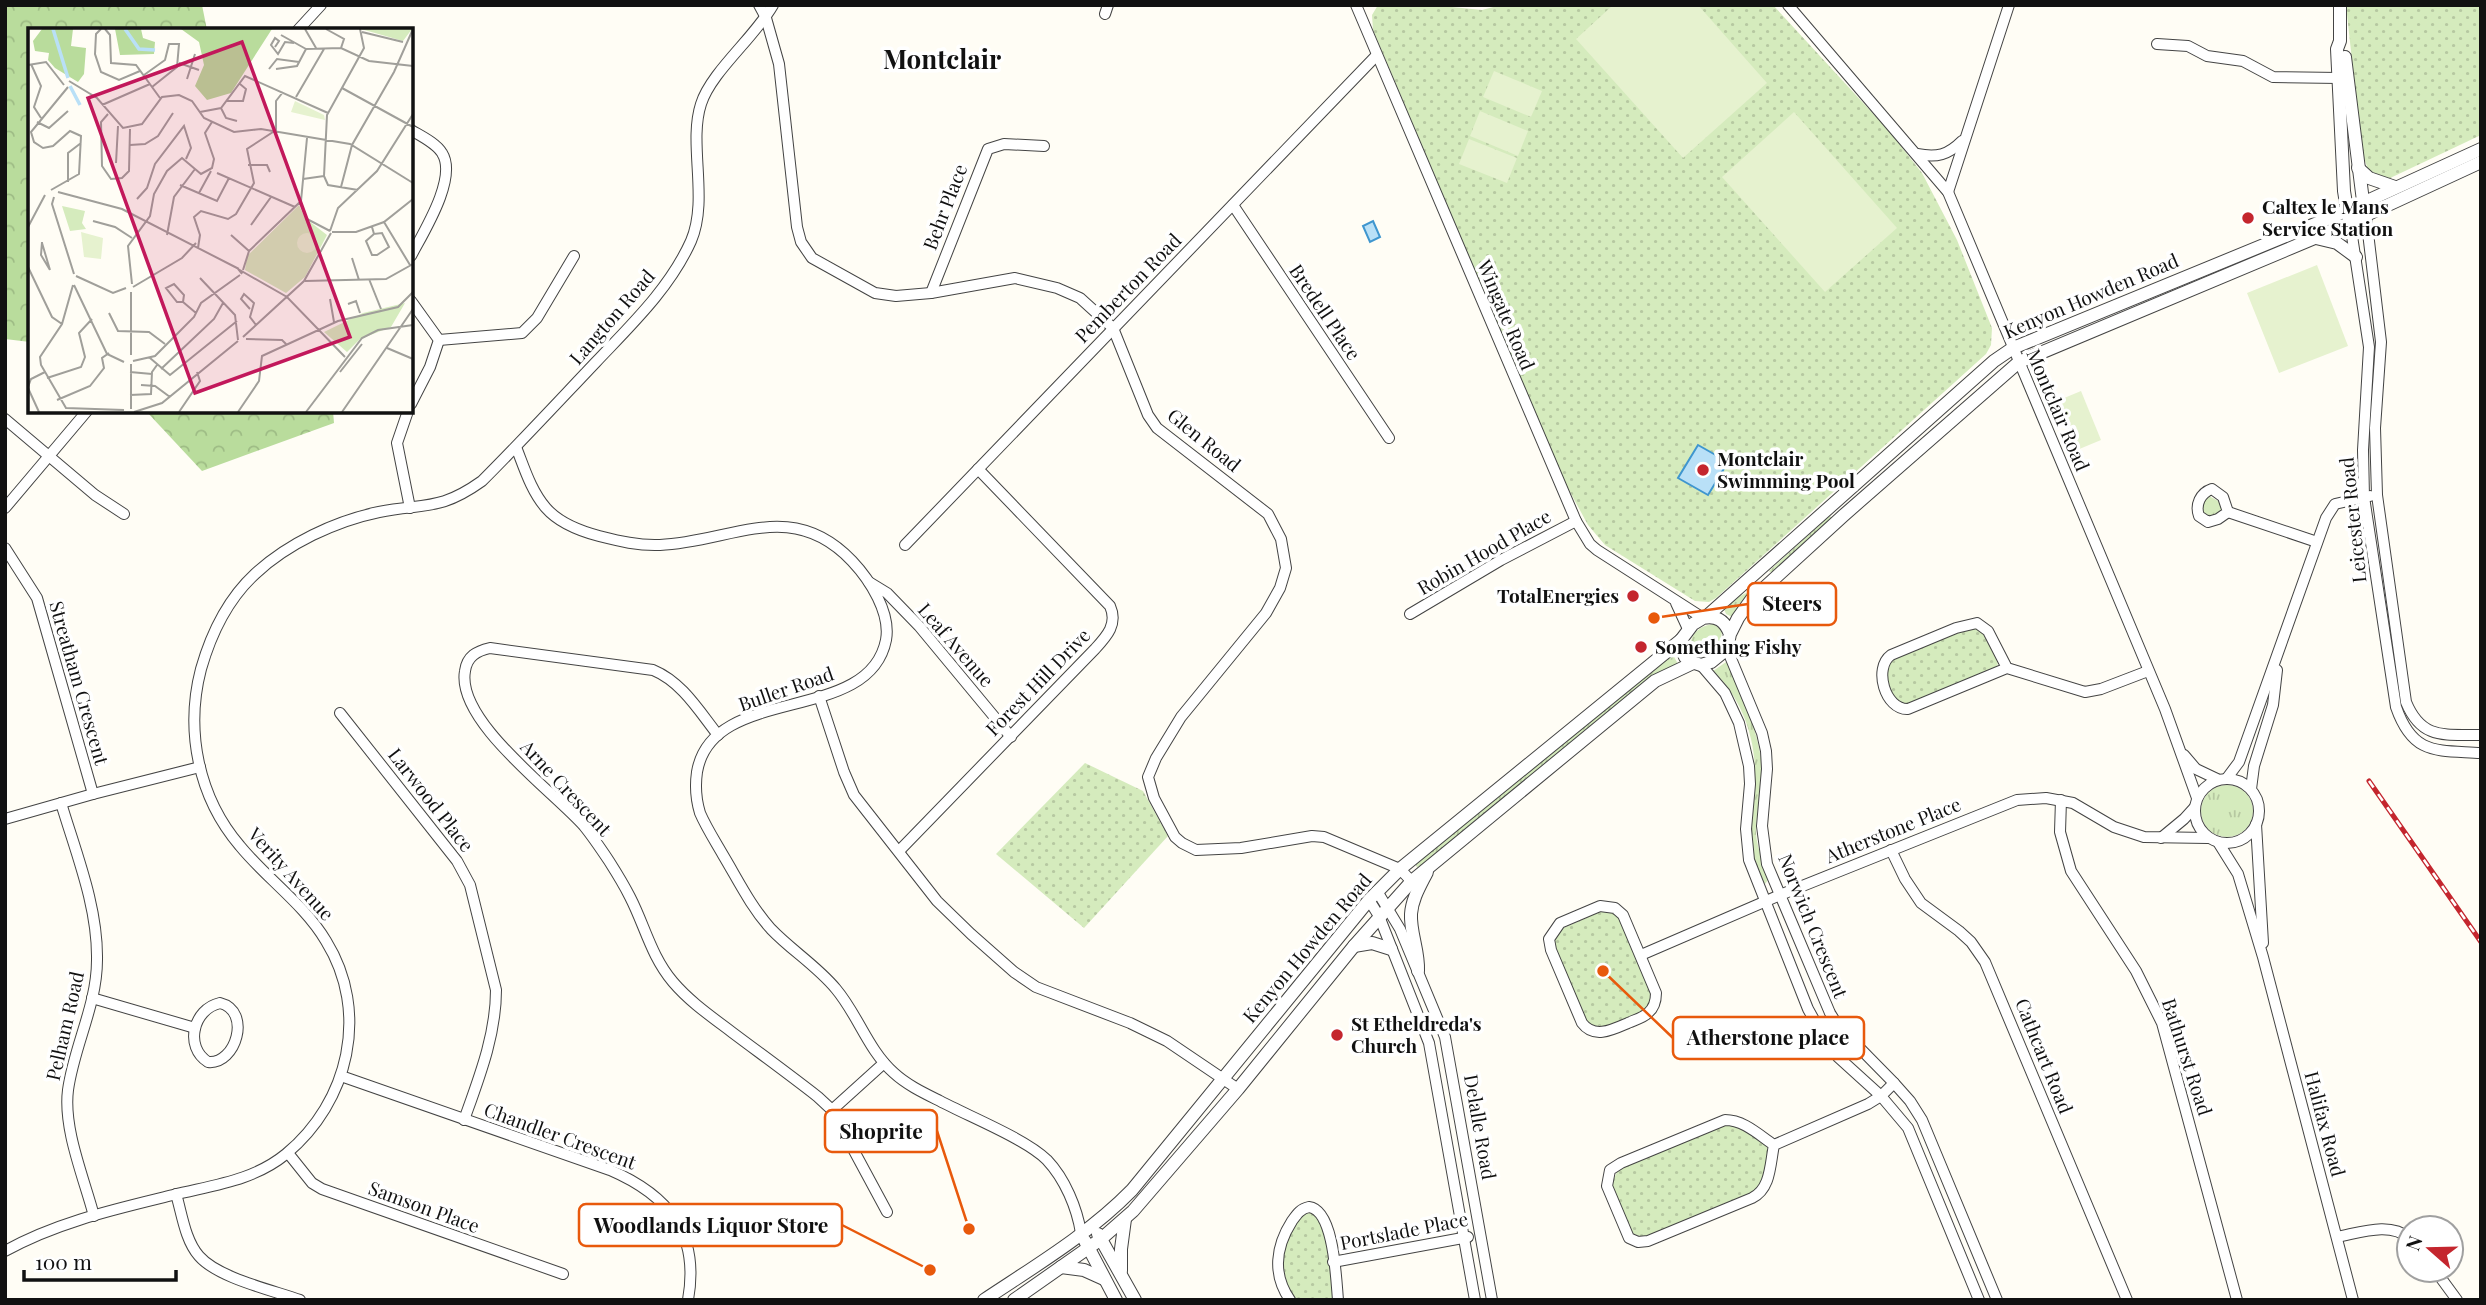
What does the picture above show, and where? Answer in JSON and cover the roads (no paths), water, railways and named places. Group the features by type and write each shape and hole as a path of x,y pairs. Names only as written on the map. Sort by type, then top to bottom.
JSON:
{"street":[{"path":"300,28 321,5"},
{"name":"Glen Road","path":"759,5 766,18 779,64 797,227 807,251 822,265 875,293 896,296 930,293 1003,279 1023,278 1080,298 1113,328 1152,422 1262,508 1276,526 1285,554 1284,577 1266,613 1175,726 1150,770 1150,786 1169,826 1182,844 1204,851 1241,848 1312,836 1324,837 1399,869 1415,886"},
{"name":"Langton Road","path":"411,508 447,502 482,481 649,306 679,264 697,222 698,125 702,100 716,78 766,18 773,5"},
{"name":"Wingate Road","path":"1356,5 1576,521 1597,550 1704,617"},
{"name":"Montclair Road","path":"1788,5 1948,192 2182,753 2195,803"},
{"path":"1948,192 2009,5"},
{"path":"2340,5 2340,41 2337,49 2344,191 2348,217"},
{"path":"2340,41 2344,48 2365,216"},
{"path":"2157,44 2188,46 2207,57 2243,61 2273,77 2339,78"},
{"name":"Pemberton Road","path":"905,545 1376,56"},
{"path":"413,131 439,149 447,166 440,196 413,252"},
{"path":"1917,154 1937,156 1950,153 1964,139"},
{"name":"Behr Place","path":"930,293 988,149 1003,144 1044,146"},
{"name":"Kenyon Howden Road","path":"2200,278 2316,238 2348,217 2363,203 2481,149"},
{"name":"Kenyon Howden Road","path":"1704,617 1994,361 2013,348 2135,305 2348,217 2365,216 2481,162"},
{"path":"2358,168 2369,178 2395,187"},
{"name":"Bredell Place","path":"1233,205 1389,438"},
{"name":"Leicester Road","path":"2365,216 2381,342 2375,429 2376,495 2406,702 2412,717 2420,726 2431,732 2444,735 2481,734"},
{"name":"Leicester Road","path":"2348,217 2370,347 2363,450 2364,497 2396,707 2401,723 2410,735 2433,750 2481,753"},
{"path":"2316,238 2337,243 2356,257"},
{"path":"439,340 526,331 574,257"},
{"path":"413,304 439,340"},
{"name":"Kenyon Howden Road","path":"1730,634 1744,608 1762,589 2019,362 2135,305"},
{"path":"413,400 430,367 439,340"},
{"path":"5,508 85,413"},
{"path":"407,413 397,443 411,508"},
{"path":"5,419 95,495 124,514"},
{"name":"Buller Road","path":"516,447 539,500 555,516 578,529 632,543 661,545 757,528 798,528 819,535 834,544 869,582 885,619 887,636 871,669 848,687 759,714 718,735"},
{"name":"Forest Hill Drive","path":"899,851 1011,737 1110,629 1113,614 1110,606 978,469"},
{"name":"Halifax Road","path":"2353,1300 2263,957 2238,874 2213,840 2197,825 2195,803 2208,783 2222,779 2239,762 2326,518 2335,504 2376,495"},
{"path":"1832,503 1844,515"},
{"name":"Verity Avenue","path":"5,1251 51,1229 176,1194 228,1184 265,1168 288,1153 318,1122 334,1096 351,1028 340,969 326,941 308,916 240,846 224,824 206,789 195,751 194,707 198,681 213,636 236,594 274,558 348,520 411,508"},
{"path":"2228,512 2317,542"},
{"name":"Robin Hood Place","path":"1410,614 1501,560 1576,521"},
{"name":"Streatham Crescent","path":"5,548 37,597 93,794"},
{"path":"1751,577 1762,589"},
{"name":"Leaf Avenue","path":"869,582 887,593 919,626 1011,737"},
{"name":"Wingate Road","path":"1673,600 1685,634"},
{"path":"1704,617 1723,622 1730,634 1727,649 1711,662 1697,664 1682,652 1685,634 1704,617"},
{"path":"2007,668 1988,631 1981,625 1971,623 1891,655 1883,663 1881,672 1891,702 1902,709 1908,709 2007,668 2085,692 2101,689 2148,671"},
{"name":"Kenyon Howden Road","path":"984,1300 1094,1224 1132,1190 1373,896 1399,869 1685,634"},
{"name":"Arne Crescent","path":"718,735 681,688 664,674 653,670 490,649 471,656 466,664 466,688 477,715 496,740 584,826 631,897 651,949 673,982 701,1009 832,1110 887,1212"},
{"name":"Norwich Crescent","path":"1727,649 1764,742 1768,769 1762,826 1767,864 1830,1013 1838,1026 1910,1101 1922,1121 1995,1297"},
{"name":"Halifax Road","path":"2263,957 2256,824 2259,806 2251,789 2254,765 2273,705 2278,656"},
{"name":"Kenyon Howden Road","path":"1014,1300 1125,1219 1238,1089 1384,911 1415,886 1430,865 1655,681 1697,664"},
{"name":"Norwich Crescent","path":"1697,664 1730,701 1745,742 1750,784 1746,844 1749,860 1816,1026 1838,1057 1881,1096 1908,1128 1980,1300"},
{"path":"819,696 854,795 937,901 1020,976 1052,993 1148,1031 1225,1078 1238,1089"},
{"name":"Larwood Place","path":"340,713 457,861 470,885 496,990 496,1002 490,1042 464,1120"},
{"path":"718,735 704,751 696,776 697,803 707,828 760,915 835,988 884,1063 914,1087 1040,1154 1053,1168 1078,1213 1087,1248 1116,1300"},
{"name":"Montclair Road","path":"2182,753 2196,769 2222,779"},
{"path":"5,819 200,767"},
{"path":"2222,779 2244,783 2251,789"},
{"name":"Atherstone Place","path":"1641,955 1765,901 2017,800 2031,797 2061,800 2085,808 2128,833 2161,838 2213,840"},
{"name":"Bathurst Road","path":"2061,800 2060,832 2071,872 2136,971 2162,1023 2237,1300"},
{"name":"Pelham Road","path":"61,803 94,923 97,962 92,998 71,1075 67,1102 70,1130 94,1216"},
{"path":"2161,838 2185,819 2195,803"},
{"path":"2213,840 2236,842 2245,838 2256,824"},
{"name":"Cathcart Road","path":"1891,850 1905,879 1921,903 1971,942 1985,962 2127,1300"},
{"path":"1415,886 1410,916 1419,956 1418,971"},
{"name":"Delalle Road","path":"1373,896 1418,971 1445,1037 1492,1300"},
{"path":"1600,906 1610,906 1623,915 1641,955 1656,993 1654,1006 1641,1017 1608,1031 1597,1032 1587,1029 1582,1023 1551,950 1549,939 1560,923 1600,906"},
{"name":"Delalle Road","path":"1384,911 1391,949 1429,1043 1475,1300"},
{"path":"1354,946 1372,943 1391,949"},
{"path":"92,998 195,1028"},
{"path":"220,1003 232,1008 239,1021 230,1050 221,1060 213,1063 198,1054 194,1047 195,1028 206,1009 220,1003"},
{"path":"832,1110 884,1063"},
{"name":"Chandler Crescent","path":"341,1076 610,1170 655,1194 674,1217 687,1248 691,1283 688,1300"},
{"path":"1774,1145 1845,1115 1881,1096 1894,1083"},
{"path":"1725,1120 1733,1120 1746,1126 1774,1145 1767,1180 1758,1196 1648,1241 1633,1240 1626,1233 1607,1186 1607,1175 1615,1166 1725,1120"},
{"name":"Samson Place","path":"288,1153 312,1183 322,1189 563,1274"},
{"path":"1936,1196 1951,1189"},
{"path":"176,1194 192,1244 207,1264 228,1275 300,1300"},
{"name":"Portslade Place","path":"1290,1300 1279,1277 1278,1253 1288,1228 1303,1208 1314,1207 1322,1214 1328,1230 1338,1300"},
{"path":"1078,1213 1094,1224 1135,1300"},
{"path":"1122,1276 1121,1249 1125,1219"},
{"path":"2337,1237 2386,1229 2395,1230"},
{"name":"Portslade Place","path":"1334,1262 1481,1234"},
{"path":"1061,1267 1084,1270 1105,1279"},
{"path":"2445,1284 2457,1300"},
{"path":"1980,1300 1995,1297"}],"water":[{"path":"1373,221 1380,237 1370,242 1363,226"},
{"name":"Montclair Swimming Pool","path":"1698,445 1728,462 1708,495 1678,478"}],"railway":[{"path":"2369,781 2481,942"}],"place":[{"name":"Caltex le Mans Service Station","path":"2248,218"},
{"name":"Montclair Swimming Pool","path":"1703,470"},
{"name":"TotalEnergies","path":"1633,596"},
{"name":"Steers","path":"1654,618"},
{"name":"Something Fishy","path":"1641,647"},
{"name":"Atherstone place","path":"1603,971"},
{"name":"St Etheldreda's Church","path":"1337,1035"},
{"name":"Shoprite","path":"969,1229"},
{"name":"Woodlands Liquor Store","path":"930,1270"}],"district":[{"name":"Montclair","path":"942,60"}]}
